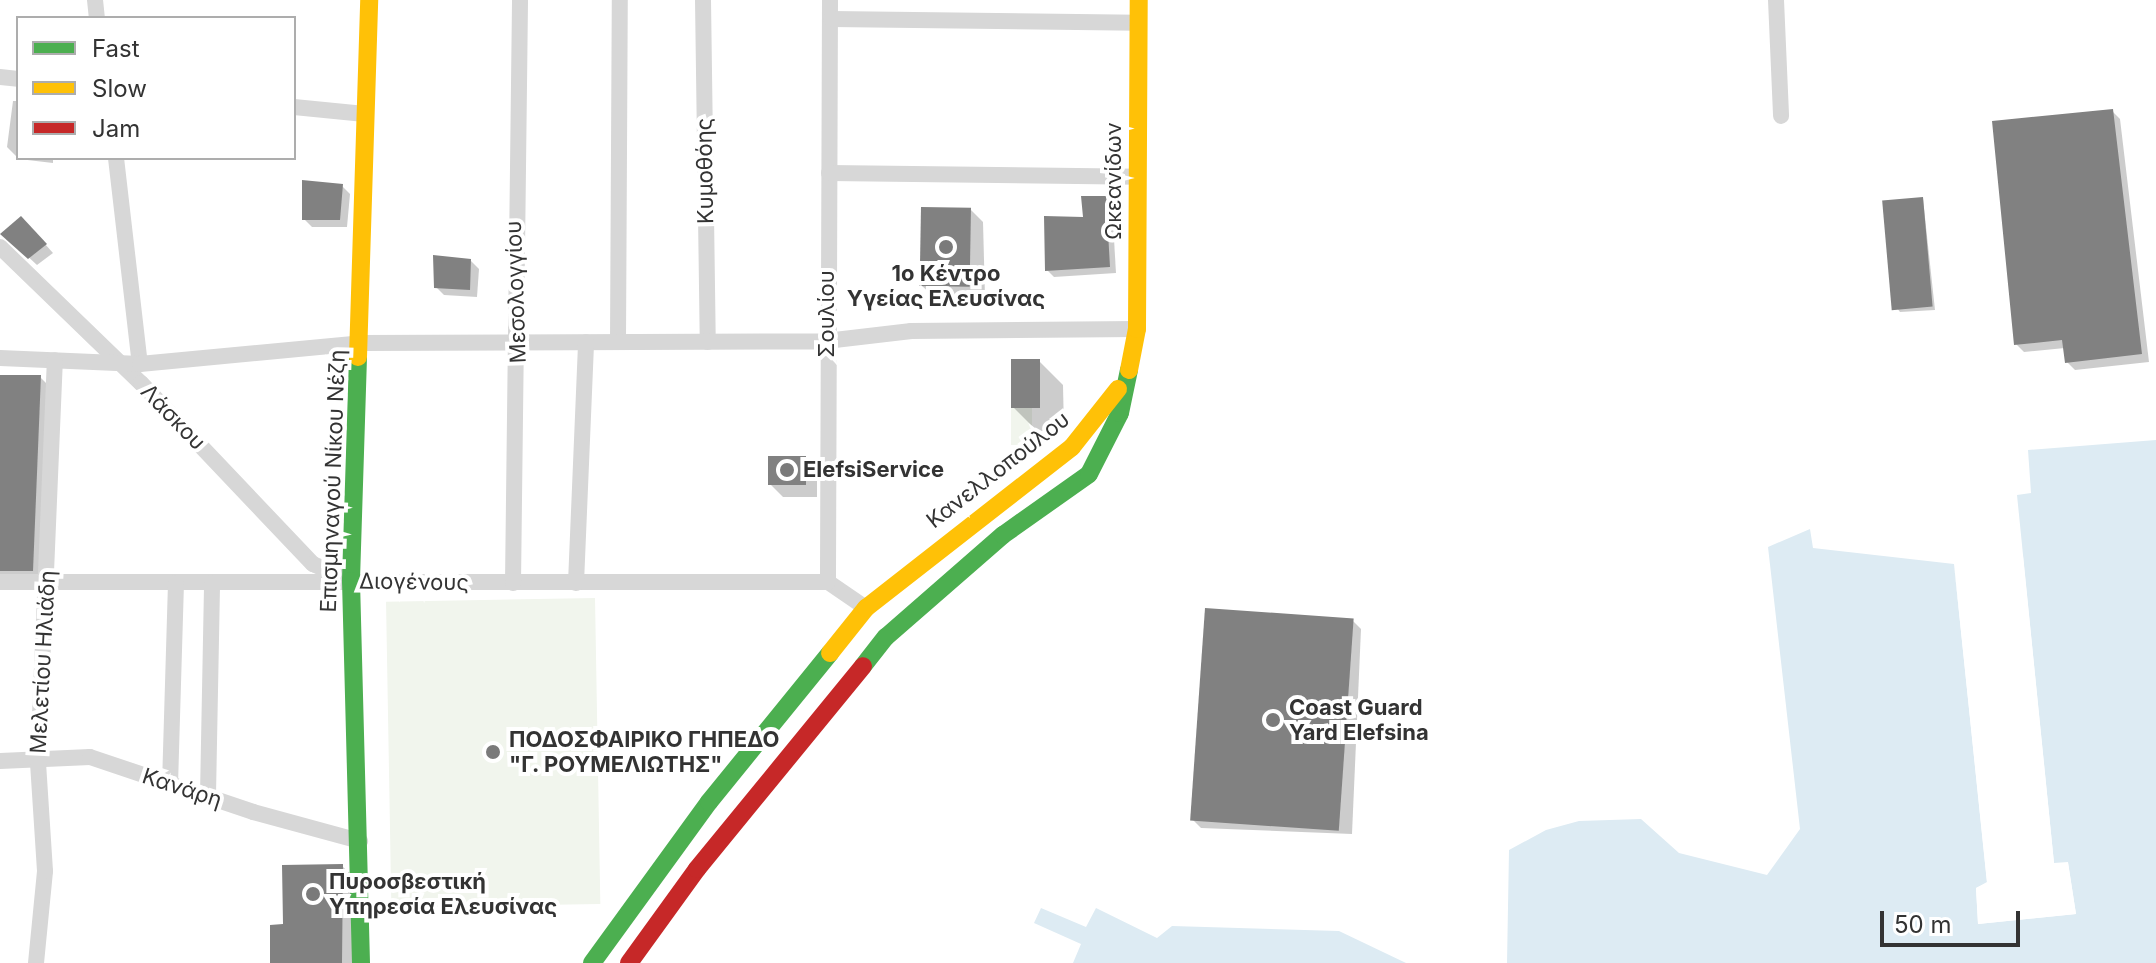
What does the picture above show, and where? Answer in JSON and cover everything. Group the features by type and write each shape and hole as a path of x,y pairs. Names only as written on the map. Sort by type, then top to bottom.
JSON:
{"street":[{"name":"Επισμηναγού Νίκου Νέζη","path":"361,963 351,581 361,343 369,0"},
{"name":"Μεσολογγίου","path":"513,583 519,342 513,304 520,0"},
{"path":"618,341 620,0"},
{"name":"Κυμοθόης","path":"703,0 708,342"},
{"name":"Σουλίου","path":"828,582 826,341 830,0"},
{"name":"Ωκεανίδων","path":"1132,362 1137,329 1139,0"},
{"path":"1776,0 1781,116"},
{"path":"831,19 1138,23"},
{"path":"296,107 365,114"},
{"path":"116,160 140,364"},
{"path":"829,173 1138,177"},
{"name":"Λάσκου","path":"0,247 115,362 141,383 313,564 351,581"},
{"path":"0,358 140,364 361,343 826,341 911,331 1137,329"},
{"path":"576,583 586,342"},
{"name":"Μελετίου Ηλιάδη","path":"36,963 45,871 38,763 55,360"},
{"path":"629,963 697,869 886,637 1003,535 1089,474 1113,433 1132,362"},
{"name":"Κανελλοπούλου","path":"592,963 709,802 866,608 1085,435 1132,362"},
{"name":"Διογένους","path":"0,582 828,582"},
{"path":"828,582 866,608"},
{"path":"170,785 176,583"},
{"path":"208,795 212,583"},
{"name":"Κανάρη","path":"0,761 38,763 90,757 170,785 360,841"}],"shaded area":[{"path":"1011,407 1032,407 1032,445 1011,445"},
{"path":"2156,440 2156,963 1507,963 1509,850 1546,830 1579,821 1641,819 1679,853 1767,875 1800,829 1768,547 1810,529 1813,548 1954,564 1987,883 1976,888 1978,924 2076,914 2068,863 2054,863 2017,495 2031,493 2028,450"},
{"name":"ΠΟΔΟΣΦΑΙΡΙΚΟ ΓΗΠΕΔΟ \"Γ. ΡΟΥΜΕΛΙΩΤΗΣ\"","path":"595,598 600,904 391,908 386,602"},
{"path":"1041,908 1086,927 1096,908 1157,938 1172,926 1339,931 1406,963 1073,963 1081,944 1034,923"}],"pier":[{"path":"2019,556 2023,556 2054,863 2068,862 2076,914 1978,924 1976,888 1987,882 1954,564 1991,883 1980,890 1982,920 2072,911 2065,867 2050,864"}],"building":[{"path":"2113,109 2142,354 2065,363 2062,340 2014,345 1992,121"},
{"path":"302,180 343,184 340,220 302,220"},
{"path":"1081,196 1106,196 1110,267 1045,271 1044,216 1083,217"},
{"path":"1923,197 1933,307 1892,310 1882,201"},
{"name":"1ο Κέντρο Υγείας Ελευσίνας","path":"921,207 971,208 970,287 920,286"},
{"path":"21,216 47,244 28,259 0,234"},
{"path":"433,255 471,259 470,290 434,288"},
{"path":"1011,359 1040,359 1040,408 1011,408"},
{"path":"0,375 41,375 33,571 0,571"},
{"name":"ElefsiService","path":"768,456 806,456 806,485 768,485"},
{"name":"Coast Guard Yard Elefsina","path":"1205,608 1354,618 1339,831 1190,820"},
{"name":"Πυροσβεστική Υπηρεσία Ελευσίνας","path":"343,864 342,963 270,963 270,925 283,924 282,865"}],"traffic: fast":[{"path":"358,357 351,581 361,963"},
{"path":"863,666 886,637 1003,535 1089,474 1120,413 1129,370"},
{"path":"592,963 709,802 830,653"}],"traffic: slow":[{"path":"358,357 369,0"},
{"path":"1129,370 1137,329 1139,0"},
{"path":"830,653 866,608 1072,447 1118,389"}],"traffic: jam":[{"path":"629,963 697,869 863,666"}],"place":[{"name":"1ο Κέντρο Υγείας Ελευσίνας","path":"946,247"},
{"name":"ElefsiService","path":"787,470"},
{"name":"Coast Guard Yard Elefsina","path":"1273,720"},
{"name":"ΠΟΔΟΣΦΑΙΡΙΚΟ ΓΗΠΕΔΟ \"Γ. ΡΟΥΜΕΛΙΩΤΗΣ\"","path":"493,752"},
{"name":"Πυροσβεστική Υπηρεσία Ελευσίνας","path":"313,894"}]}
